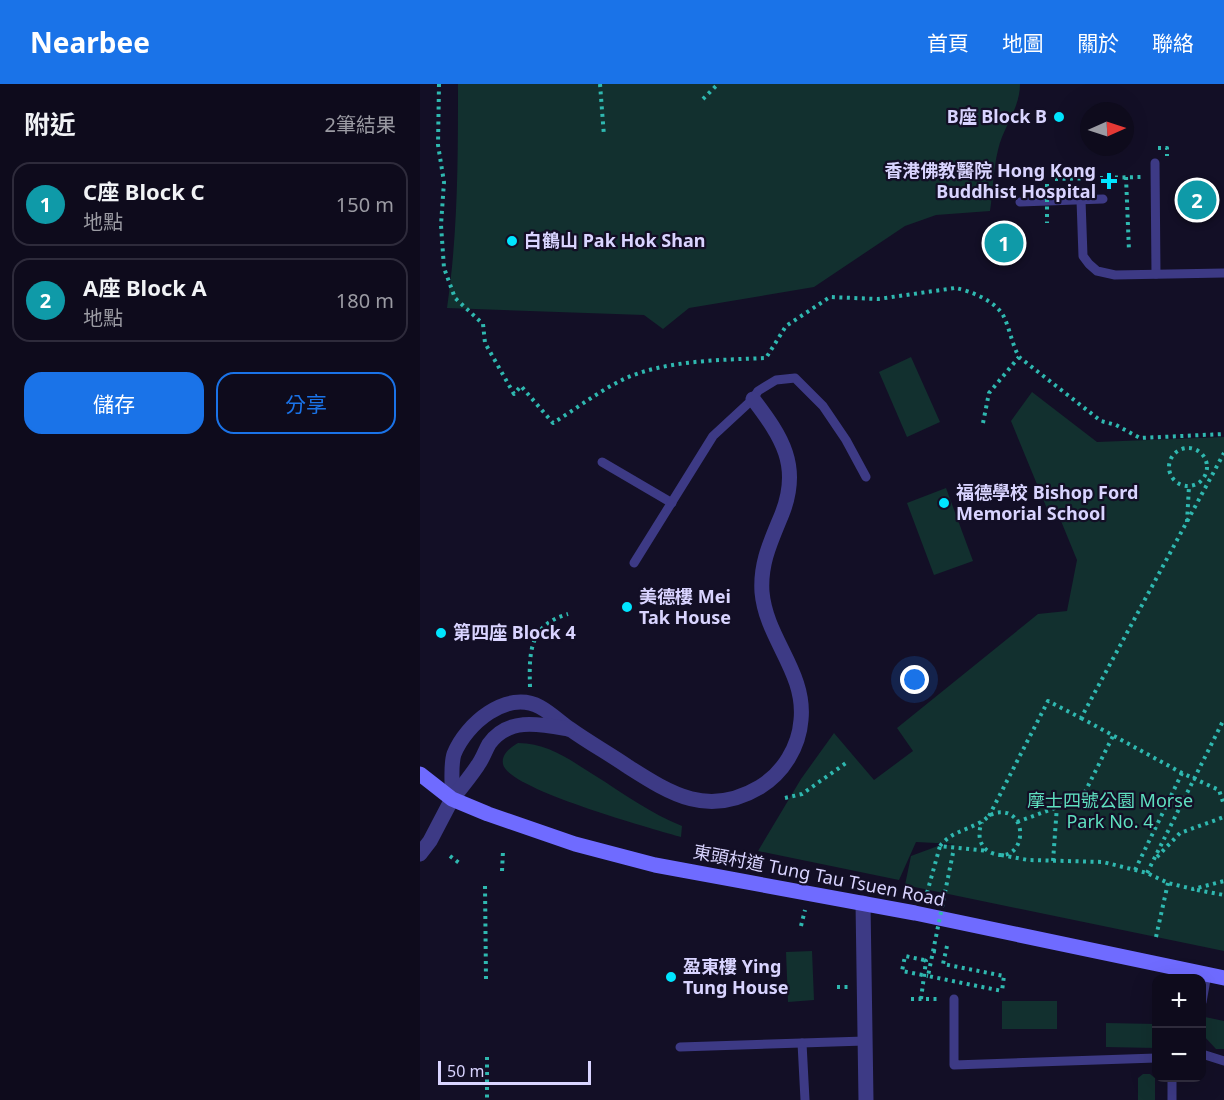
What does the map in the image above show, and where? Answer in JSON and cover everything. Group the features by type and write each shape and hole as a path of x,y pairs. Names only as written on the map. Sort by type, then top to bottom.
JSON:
{"main road":[{"name":"東頭村道 Tung Tau Tsuen Road","path":"420,774 452,799 488,814 575,844 655,865 863,903 1224,978"}],"street":[{"path":"452,799 454,756 470,731 490,711 516,702 540,707 662,788 689,800 736,798 750,792 777,774 793,750 801,723 801,694 797,679 767,615 761,578 767,549 787,499 790,469 781,439 753,399"},
{"path":"420,854 430,841 452,799 478,765 490,743 500,733 508,728 527,724 571,729"},
{"path":"863,903 866,1100"}],"lane":[{"path":"1155,163 1156,274"},
{"path":"1020,202 1103,199"},
{"path":"1081,200 1083,256 1092,268 1108,275 1224,273"},
{"path":"634,563 713,436 753,399 758,391 776,380 795,378 823,406 846,440 866,477"},
{"path":"602,462 672,503"},
{"path":"1206,980 1207,974"},
{"path":"954,999 954,1065 1152,1058"},
{"path":"680,1047 865,1041"},
{"path":"802,1044 805,1100"},
{"path":"1206,1055 1224,1061"},
{"path":"1172,1082 1172,1100"}],"path":[{"path":"439,84 438,145 444,182 441,225 444,268 455,298 483,324 485,344 514,394 521,386 553,423 625,379 655,369 711,361 766,358 786,326 830,297 878,299 956,288 965,290 990,303 1003,316 1011,343 1019,357 1101,422 1116,425 1140,438 1224,435"},
{"path":"600,84 604,136"},
{"path":"703,99 718,84"},
{"path":"1055,179 1128,178 1129,251"},
{"path":"1047,184 1047,223"},
{"path":"983,423 989,393 1019,357"},
{"path":"1188,448 1199,451 1207,467 1204,478 1189,486 1176,482 1170,471 1172,458 1176,453 1188,448"},
{"path":"1081,718 1224,453"},
{"path":"1186,526 1189,486"},
{"path":"530,694 529,655 538,632 551,619 568,614"},
{"path":"927,893 940,846 947,837 982,822 989,816 1048,701 1182,773 1219,790 1224,805"},
{"path":"1147,873 1224,719"},
{"path":"1017,822 1082,798 1113,735"},
{"path":"785,798 802,794 846,763"},
{"path":"1136,870 1182,773"},
{"path":"1053,861 1057,806"},
{"path":"989,816 1002,813 1009,815 1017,822 1021,832 1018,845 1008,854 1001,855"},
{"path":"1152,862 1180,833 1224,817"},
{"path":"982,822 980,841 988,851"},
{"path":"940,846 954,851 988,851 1028,860 1103,862 1147,873 1168,883 1224,895"},
{"path":"502,871 503,851"},
{"path":"928,976 954,851"},
{"path":"450,856 462,865"},
{"path":"1193,889 1224,881"},
{"path":"1156,938 1168,883"},
{"path":"485,886 486,980"},
{"path":"921,999 926,960 905,956 902,971 928,976 1002,991 1005,976 943,964 947,946"},
{"path":"933,951 940,952"},
{"path":"911,999 954,999"},
{"path":"487,1057 487,1100"}],"green space":[{"path":"458,84 1020,84 1017,102 998,150 990,211 936,215 905,226 814,287 689,308 663,329 644,315 447,308 455,224"},
{"path":"911,357 940,422 907,437 879,372"},
{"name":"摩士四號公園 Morse Park No. 4","path":"1032,392 1097,442 1224,437 1224,951 905,885 911,856 938,846 956,844 916,842 899,880 758,851 801,779 834,733 874,780 913,751 897,728 1038,614 1067,611 1077,560 1061,521 1048,511 1011,421"},
{"path":"946,488 973,561 934,575 907,503"},
{"path":"518,743 549,749 567,758 648,809 682,826 681,837 583,807 529,785 511,774 503,764 505,754"},
{"path":"812,951 814,1000 788,1002 786,952"},
{"path":"1002,1001 1057,1001 1057,1029 1002,1029"},
{"path":"1206,1017 1224,1021 1224,1049 1216,1049 1206,1038"},
{"path":"1106,1023 1152,1024 1152,1048 1106,1047"},
{"path":"1143,1074 1152,1076 1152,1082 1155,1082 1155,1100 1138,1100 1138,1078"}],"place":[{"name":"B座 Block B","path":"1059,117"},
{"name":"香港佛教醫院 Hong Kong Buddhist Hospital","path":"1109,181"},
{"name":"A座 Block A","path":"1197,200"},
{"name":"白鶴山 Pak Hok Shan","path":"512,241"},
{"name":"C座 Block C","path":"1004,243"},
{"name":"福德學校 Bishop Ford Memorial School","path":"944,503"},
{"name":"美德樓 Mei Tak House","path":"627,607"},
{"name":"第四座 Block 4","path":"441,633"},
{"name":"盈東樓 Ying Tung House","path":"671,977"}]}
